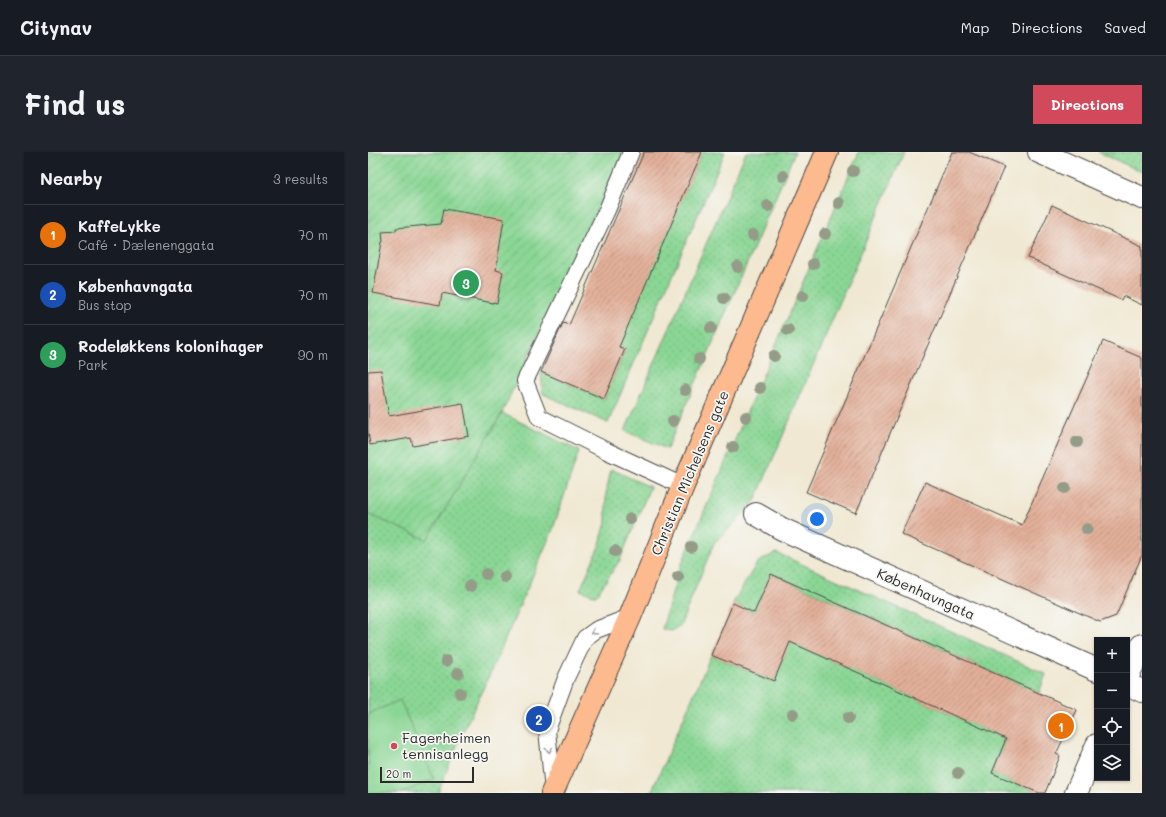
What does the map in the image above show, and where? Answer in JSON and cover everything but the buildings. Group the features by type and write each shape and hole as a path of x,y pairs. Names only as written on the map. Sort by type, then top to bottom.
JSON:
{"main road":[{"name":"Christian Michelsens gate","path":"552,792 630,617 683,486 827,152"}],"street":[{"path":"1039,152 1142,198"},
{"name":"Københavngata","path":"756,514 782,529 1094,669"},
{"path":"1129,673 1142,645"},
{"path":"1130,685 1142,691"},
{"path":"1076,793 1094,752"}],"lane":[{"path":"631,152 607,210 526,381 539,417 607,451 683,486"},
{"path":"552,792 547,730 566,678 585,638 596,630 630,617"}],"green space":[{"path":"368,152 624,152 502,413 427,540 368,514"},
{"path":"702,152 725,152 608,423 543,394 541,372 604,399 625,350 618,346"},
{"path":"746,152 795,152 667,449 625,431"},
{"path":"859,152 904,152 755,501 714,543 680,626 672,631 662,629 679,570"},
{"path":"1098,152 1142,152 1142,172"},
{"path":"502,413 579,451 553,529 495,663 457,745 438,793 368,793 368,512 427,539"},
{"path":"611,469 650,487 620,560 596,596 580,590 600,544 606,522 606,493"},
{"path":"777,553 1046,674 1039,693 772,574 754,613 733,603 757,563"},
{"path":"788,641 1006,739 992,773 1039,793 651,793 711,655 774,681 785,654"},
{"name":"Fagerheimen tennisanlegg","path":"400,700 434,779 402,793 368,793 368,714"}],"place":[{"name":"Rodeløkkens kolonihager","path":"466,283"},
{"name":"Københavngata","path":"539,719"},
{"name":"KaffeLykke","path":"1061,726"},
{"name":"Fagerheimen tennisanlegg","path":"394,746"}]}
